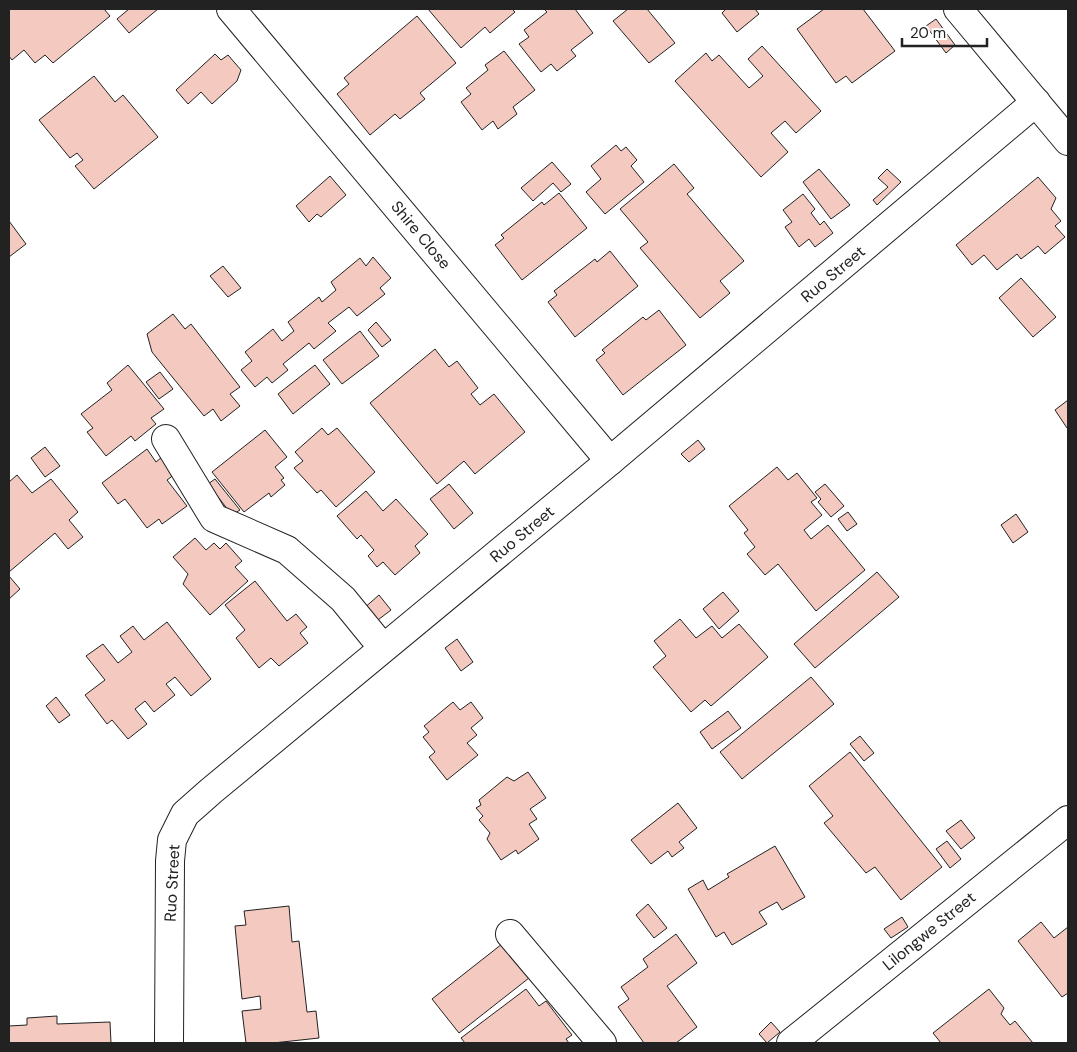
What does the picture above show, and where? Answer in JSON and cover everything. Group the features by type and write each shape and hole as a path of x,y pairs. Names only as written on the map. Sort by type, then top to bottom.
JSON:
{"street":[{"name":"Shire Close","path":"231,9 610,461"},
{"path":"958,9 1068,141"},
{"name":"Ruo Street","path":"169,1043 170,861 172,840 185,814 610,461 1036,102"},
{"path":"166,439 214,518 287,550 343,599 384,648"},
{"name":"Lilongwe Street","path":"791,1043 1068,820"},
{"path":"510,934 602,1043"}],"building":[{"path":"9,9 104,9 110,16 53,63 45,55 35,63 24,50 12,60 9,56"},
{"path":"129,9 158,9 129,33 117,19"},
{"path":"428,9 512,9 515,12 490,33 485,27 461,48"},
{"path":"544,9 575,9 593,33 571,50 576,56 557,71 551,64 541,72 519,44 529,37 524,30 547,12"},
{"path":"628,9 647,9 675,43 649,63 613,21"},
{"path":"726,9 755,9 759,14 737,32 722,13"},
{"path":"824,9 863,9 895,51 852,83 846,76 836,83 797,29"},
{"path":"417,16 456,63 420,93 425,99 400,119 395,114 370,135 337,94 349,84 344,78"},
{"path":"936,19 955,45 946,53 926,26"},
{"path":"762,46 821,111 796,133 785,121 771,133 788,152 761,177 675,81 706,53 712,61 719,55 749,88 763,76 748,59"},
{"path":"504,51 535,90 513,107 517,114 498,129 493,121 482,130 461,102 471,94 466,88 488,70 485,65"},
{"path":"215,54 221,60 228,55 241,70 237,81 212,104 201,92 188,104 176,90"},
{"path":"94,76 115,102 123,95 158,137 94,189 75,166 83,160 77,153 70,158 39,120"},
{"path":"616,145 621,151 626,147 637,160 631,166 644,182 605,214 586,192 601,179 591,166"},
{"path":"552,162 571,184 561,192 553,183 533,201 521,188"},
{"path":"674,164 694,188 687,194 744,261 720,281 730,293 700,318 640,248 648,242 620,209"},
{"path":"819,169 850,205 831,219 803,182"},
{"path":"887,169 901,182 877,205 873,200 888,187 878,178"},
{"path":"330,176 346,195 321,217 317,214 309,222 296,206"},
{"path":"1038,177 1056,198 1051,209 1061,221 1055,226 1065,237 1045,254 1038,246 1021,259 1017,254 997,270 984,255 972,265 956,245"},
{"path":"559,193 587,228 522,280 495,245 504,238 501,235 542,202 544,205"},
{"path":"803,194 815,209 811,213 820,225 824,221 833,233 815,247 809,239 799,247 785,227 792,222 783,210"},
{"path":"9,221 26,244 9,257"},
{"path":"610,251 638,286 575,337 548,302 557,295 554,291 595,259 597,262"},
{"path":"373,257 391,278 380,288 385,294 357,316 349,307 328,323 336,331 314,349 309,343 283,364 288,370 272,383 267,377 255,387 241,370 252,361 245,352 273,329 282,341 294,331 288,322 319,297 322,302 336,290 331,282 360,258 366,266"},
{"path":"223,266 241,288 228,297 210,276"},
{"path":"1021,278 1056,317 1033,337 999,298"},
{"path":"659,310 686,345 623,395 596,360 605,353 602,350 643,317 646,320"},
{"path":"173,314 185,329 191,324 240,387 230,394 240,406 221,421 213,409 204,416 152,352 147,334"},
{"path":"376,322 391,340 382,347 368,330"},
{"path":"360,331 379,356 342,384 323,360"},
{"path":"435,349 449,367 457,361 478,388 471,394 480,405 494,394 525,432 475,474 464,461 437,484 370,403"},
{"path":"128,365 164,409 151,418 156,424 135,441 131,436 106,456 87,432 93,428 81,414 112,390 107,383"},
{"path":"315,365 330,384 293,414 278,394"},
{"path":"160,372 173,389 159,399 146,382"},
{"path":"1068,400 1068,427 1067,428 1055,410"},
{"path":"322,428 328,435 337,428 375,472 336,507 321,490 317,493 294,468 303,461 295,452"},
{"path":"265,430 287,457 275,467 284,478 281,480 285,485 271,497 269,493 244,512 212,472"},
{"path":"698,440 705,449 689,462 681,454"},
{"path":"45,447 60,466 45,477 31,458"},
{"path":"147,449 156,462 162,457 175,474 167,480 187,506 162,524 159,519 147,528 125,499 118,504 102,483"},
{"path":"777,467 788,480 797,473 817,498 811,502 822,515 804,530 811,539 828,525 865,570 816,611 778,564 765,575 747,554 755,547 744,533 748,530 729,506"},
{"path":"17,475 32,493 51,479 78,512 69,520 83,537 68,549 55,533 9,572 9,482"},
{"path":"215,479 240,510 232,515 208,484"},
{"path":"449,484 473,513 454,529 430,499"},
{"path":"825,484 844,506 831,517 818,502 821,499 815,492"},
{"path":"366,491 383,511 396,499 428,534 415,546 420,553 395,575 383,562 377,567 368,556 374,550 361,535 357,539 337,516"},
{"path":"848,512 857,524 847,531 838,519"},
{"path":"1016,514 1028,532 1013,543 1001,525"},
{"path":"195,538 206,550 214,543 220,549 226,543 242,561 235,567 248,581 210,615 183,584 188,574 173,557"},
{"path":"877,572 899,597 815,668 794,644"},
{"path":"9,576 20,589 9,599"},
{"path":"255,581 287,621 296,614 307,627 300,633 308,643 279,666 271,658 259,668 236,638 245,630 225,605"},
{"path":"723,592 739,611 719,629 703,609"},
{"path":"379,595 391,610 374,623 363,609"},
{"path":"680,619 696,638 712,626 722,638 739,624 768,657 711,706 705,700 691,712 653,667 666,656 654,641"},
{"path":"167,622 211,679 191,696 175,677 166,684 175,695 154,712 145,701 135,709 147,724 128,739 112,720 107,724 85,695 105,680 86,656 103,644 118,663 132,652 120,636 133,626 144,640"},
{"path":"457,639 473,662 461,671 445,648"},
{"path":"811,677 834,704 742,779 720,752"},
{"path":"56,697 70,715 59,723 46,706"},
{"path":"453,702 460,710 471,702 483,718 471,728 477,735 467,743 478,755 447,780 429,757 435,752 423,737 429,732 424,726"},
{"path":"728,711 741,728 712,749 700,732"},
{"path":"860,736 874,753 864,761 850,744"},
{"path":"850,752 942,867 901,900 875,867 866,873 824,823 833,816 809,786"},
{"path":"528,772 546,798 530,809 537,819 529,824 539,839 518,854 516,850 501,860 487,839 490,833 479,820 483,816 476,808 481,805 479,800 507,777 514,781"},
{"path":"678,803 697,828 679,842 684,848 672,857 668,851 651,864 631,840"},
{"path":"961,820 975,838 961,849 946,831"},
{"path":"947,841 961,859 950,868 936,849"},
{"path":"775,846 805,897 782,910 777,902 759,912 767,924 732,945 724,932 716,937 688,889 703,880 708,890 729,877 727,874"},
{"path":"648,904 667,928 654,938 636,915"},
{"path":"289,906 292,942 299,941 307,1012 316,1011 319,1038 273,1043 246,1043 242,1011 261,1009 260,996 242,999 235,926 246,925 244,911"},
{"path":"902,917 908,927 891,938 884,929"},
{"path":"1041,922 1054,938 1068,927 1068,993 1062,997 1018,941"},
{"path":"676,934 697,963 667,986 697,1027 676,1043 644,1043 618,1007 629,999 621,987 648,967 643,959"},
{"path":"502,944 529,978 459,1033 432,999"},
{"path":"526,989 539,1006 546,1001 572,1035 566,1039 569,1043 465,1043 461,1038"},
{"path":"989,989 1004,1008 1001,1014 1010,1025 1015,1021 1033,1043 941,1043 933,1033"},
{"path":"57,1016 57,1024 110,1022 111,1043 9,1043 9,1026 27,1025 27,1018"},
{"path":"771,1022 780,1032 767,1043 759,1034"}]}
